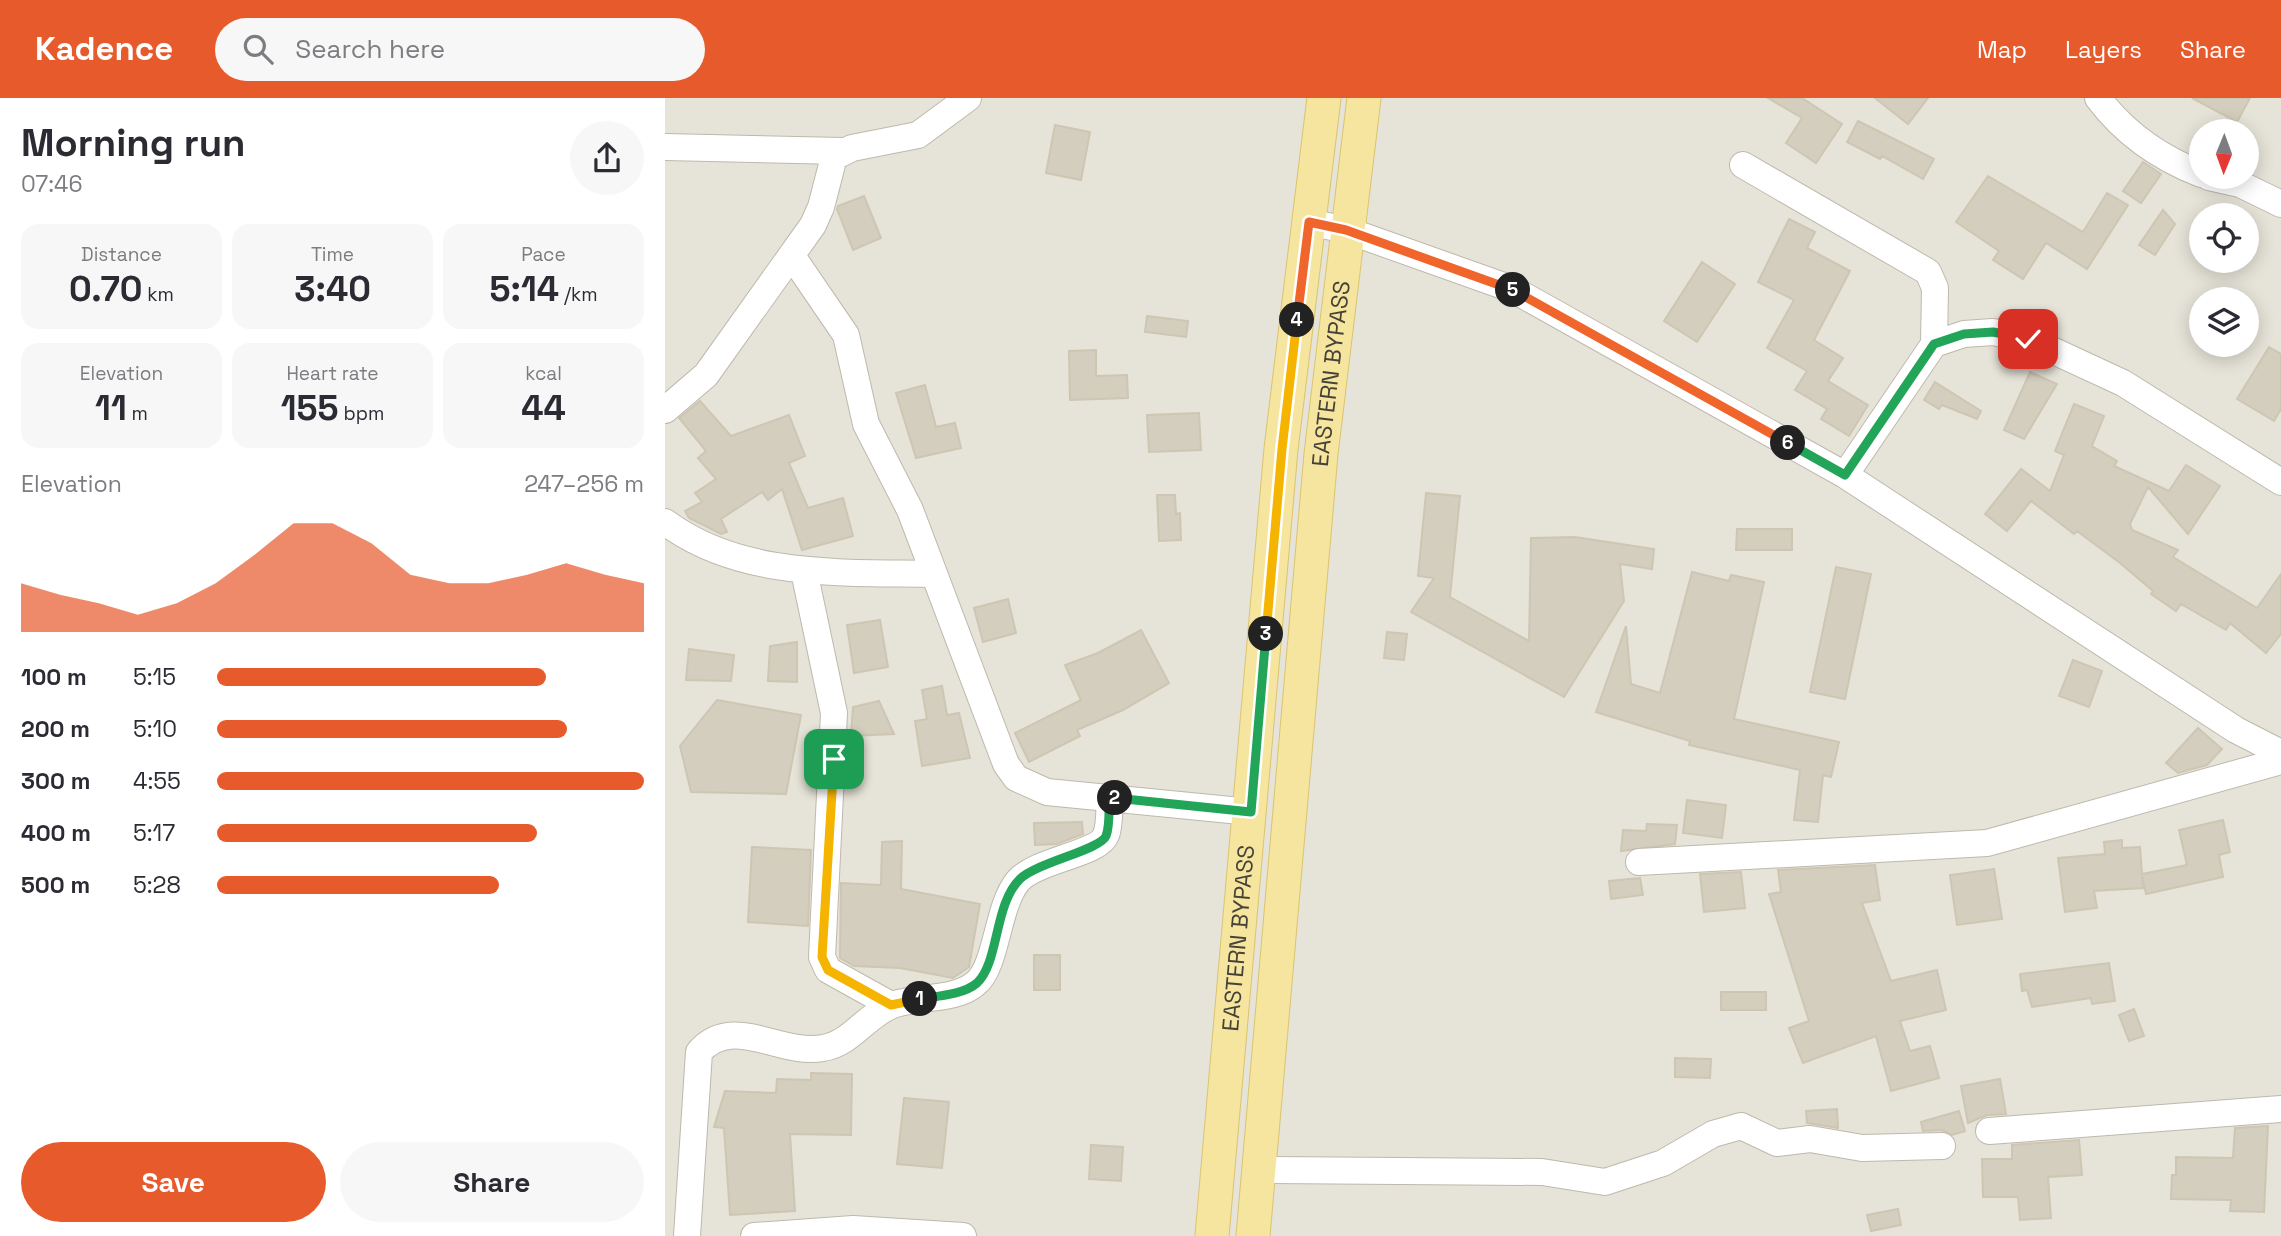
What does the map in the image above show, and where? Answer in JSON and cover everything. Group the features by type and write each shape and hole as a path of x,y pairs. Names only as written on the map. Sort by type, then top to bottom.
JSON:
{"main road":[{"name":"EASTERN BYPASS","path":"1212,1236 1282,449 1324,98"},
{"name":"EASTERN BYPASS","path":"1253,1236 1321,454 1364,98"}],"street":[{"path":"665,147 842,151 918,135 968,98"},
{"path":"2098,98 2115,121 2143,144 2189,169"},
{"path":"665,410 706,375 792,256 813,225 821,207 834,158 842,151"},
{"path":"1743,165 1929,272 1935,288 1934,344 1845,475"},
{"path":"2250,189 2281,204"},
{"path":"1309,222 1346,230 1512,289 1845,475 2236,730 2281,753"},
{"path":"792,256 846,335 866,424 910,510 1006,764 1016,778 1047,792 1251,812"},
{"path":"1934,344 1964,334 1993,332 2028,339 2123,383 2281,482"},
{"path":"665,522 681,534 747,560 804,571 934,574"},
{"path":"804,571 834,713 822,957 828,970 891,1005"},
{"path":"1639,862 1987,843 2281,761"},
{"path":"687,1236 699,1052 711,1038 729,1034 800,1049 824,1048 842,1042 891,1005 961,990 976,984 984,972 1005,904 1019,881 1037,866 1098,844 1106,836 1109,798"},
{"path":"1989,1131 2281,1109"},
{"path":"1259,1170 1542,1172 1605,1181 1663,1163 1713,1134 1741,1126 1777,1143 1810,1139 1862,1148 1942,1146"},
{"path":"754,1236 853,1229 963,1236"}],"shaded area":[{"path":"665,98 2281,98 2281,1236 665,1236"}],"building":[{"path":"1768,98 1802,98 1842,124 1816,163 1786,143 1802,118"},
{"path":"1875,98 1928,98 1908,124"},
{"path":"2192,98 2250,98 2239,119 2231,119"},
{"path":"1858,121 1934,159 1923,179 1882,156 1880,159 1847,142"},
{"path":"1055,125 1090,132 1081,180 1046,173"},
{"path":"2143,162 2161,174 2141,203 2123,191"},
{"path":"1988,176 2083,232 2107,193 2128,205 2087,269 2046,243 2023,279 1993,260 1999,251 1956,222"},
{"path":"864,196 881,238 853,250 837,209 838,206"},
{"path":"2163,210 2175,224 2155,255 2139,245"},
{"path":"1789,219 1815,232 1807,248 1850,271 1814,340 1843,358 1828,381 1868,405 1849,436 1821,419 1827,409 1795,390 1807,371 1767,348 1794,300 1758,282"},
{"path":"1702,262 1735,284 1697,342 1664,321"},
{"path":"1147,316 1188,321 1186,337 1145,332"},
{"path":"2269,347 2281,354 2281,409 2274,421 2237,399"},
{"path":"1096,350 1096,376 1127,375 1128,398 1070,400 1069,351"},
{"path":"2030,372 2057,384 2024,439 2004,430"},
{"path":"1935,382 1981,411 1977,419 1942,405 1939,409 1924,400"},
{"path":"925,385 936,427 955,423 961,448 916,458 896,393"},
{"path":"700,401 731,436 789,415 805,456 789,463 808,508 843,498 853,536 802,550 782,489 768,500 762,492 721,519 727,532 721,534 689,518 685,511 702,502 695,493 716,479 698,458 706,451 679,418"},
{"path":"2074,404 2104,416 2092,446 2117,461 2114,466 2169,491 2186,465 2220,486 2188,534 2148,487 2130,524 2132,530 2178,550 2173,557 2257,608 2281,574 2281,634 2266,653 2230,623 2226,630 2181,604 2176,611 2151,594 2153,591 2120,563 2077,531 2074,534 2031,501 2007,531 1985,514 2021,469 2050,491 2064,455 2055,451"},
{"path":"1199,413 1201,450 1149,452 1147,415"},
{"path":"1426,493 1460,496 1450,597 1529,641 1531,538 1575,537 1654,549 1652,569 1620,564 1624,601 1564,697 1411,612 1434,578 1418,576"},
{"path":"1157,495 1175,495 1176,514 1180,513 1181,540 1159,541"},
{"path":"1737,529 1792,529 1792,550 1736,550"},
{"path":"1836,567 1871,574 1845,699 1810,692"},
{"path":"1692,572 1729,581 1731,575 1764,582 1734,719 1839,742 1831,777 1823,775 1818,822 1794,820 1800,770 1689,745 1690,741 1596,712 1626,626 1631,684 1660,693"},
{"path":"1008,599 1016,633 983,642 974,608"},
{"path":"880,620 888,667 854,673 847,625"},
{"path":"1141,630 1169,683 1123,710 1077,730 1080,736 1029,762 1015,733 1081,700 1065,665 1098,653"},
{"path":"1387,632 1407,634 1404,660 1384,658"},
{"path":"797,642 797,682 768,681 770,646"},
{"path":"689,649 734,655 731,681 686,680"},
{"path":"2073,660 2102,671 2089,707 2059,696"},
{"path":"942,686 947,715 959,713 970,758 922,766 915,721 927,719 922,690"},
{"path":"717,700 801,715 786,794 691,792 680,746"},
{"path":"879,701 894,734 851,736 853,707"},
{"path":"2198,728 2222,749 2207,765 2178,773 2166,763"},
{"path":"1687,800 1726,805 1722,838 1683,833"},
{"path":"2223,820 2230,852 2219,855 2223,877 2146,894 2142,876 2143,888 2094,891 2097,908 2065,912 2058,858 2105,854 2104,842 2122,840 2122,848 2140,847 2142,874 2187,865 2179,830"},
{"path":"1082,822 1083,834 1057,844 1035,845 1034,823"},
{"path":"1647,824 1677,825 1675,844 1621,851 1623,830 1646,831"},
{"path":"902,841 901,889 980,904 969,967 953,978 900,968 854,966 840,958 841,883 881,885 882,842"},
{"path":"752,847 811,850 808,926 748,922"},
{"path":"1875,865 1880,900 1862,903 1891,981 1937,970 1946,1010 1900,1021 1910,1051 1930,1046 1939,1078 1891,1091 1876,1036 1803,1063 1789,1028 1809,1021 1769,894 1781,892 1778,870"},
{"path":"1994,869 2002,919 1957,925 1950,875"},
{"path":"1741,872 1745,908 1704,912 1700,874"},
{"path":"1640,878 1643,895 1611,899 1609,881"},
{"path":"1034,955 1060,955 1060,990 1034,990"},
{"path":"2109,963 2115,1001 2092,1004 2091,998 2032,1007 2027,990 2022,991 2020,974"},
{"path":"1721,992 1766,992 1766,1010 1721,1010"},
{"path":"2134,1009 2144,1036 2129,1041 2119,1015"},
{"path":"1675,1058 1711,1059 1710,1078 1675,1077"},
{"path":"811,1073 852,1074 851,1135 790,1134 795,1211 730,1215 724,1128 714,1127 725,1091 776,1093 777,1079 811,1080"},
{"path":"2000,1079 2006,1114 1987,1115 1968,1123 1961,1086"},
{"path":"904,1098 949,1102 942,1168 897,1164"},
{"path":"1837,1109 1838,1128 1807,1123 1806,1111"},
{"path":"1959,1111 1965,1131 1952,1135 1942,1130 1923,1131 1921,1122"},
{"path":"2268,1126 2264,1212 2230,1211 2231,1200 2171,1199 2172,1175 2176,1175 2176,1157 2233,1158 2235,1128"},
{"path":"2079,1140 2082,1175 2048,1177 2051,1218 2020,1220 2018,1197 1983,1197 1982,1159 2012,1159 2012,1145"},
{"path":"1091,1145 1123,1147 1121,1181 1089,1179"},
{"path":"1898,1209 1901,1225 1871,1231 1867,1215"}],"route":[{"path":"834,759 826,851 822,957 828,970 891,1005 961,990 976,984 984,972 1005,904 1019,881 1037,866 1098,844 1106,836 1109,798 1251,812 1282,449 1309,222 1346,230 1512,289 1845,475 1934,344 1964,334 1993,332 2028,339"}]}
